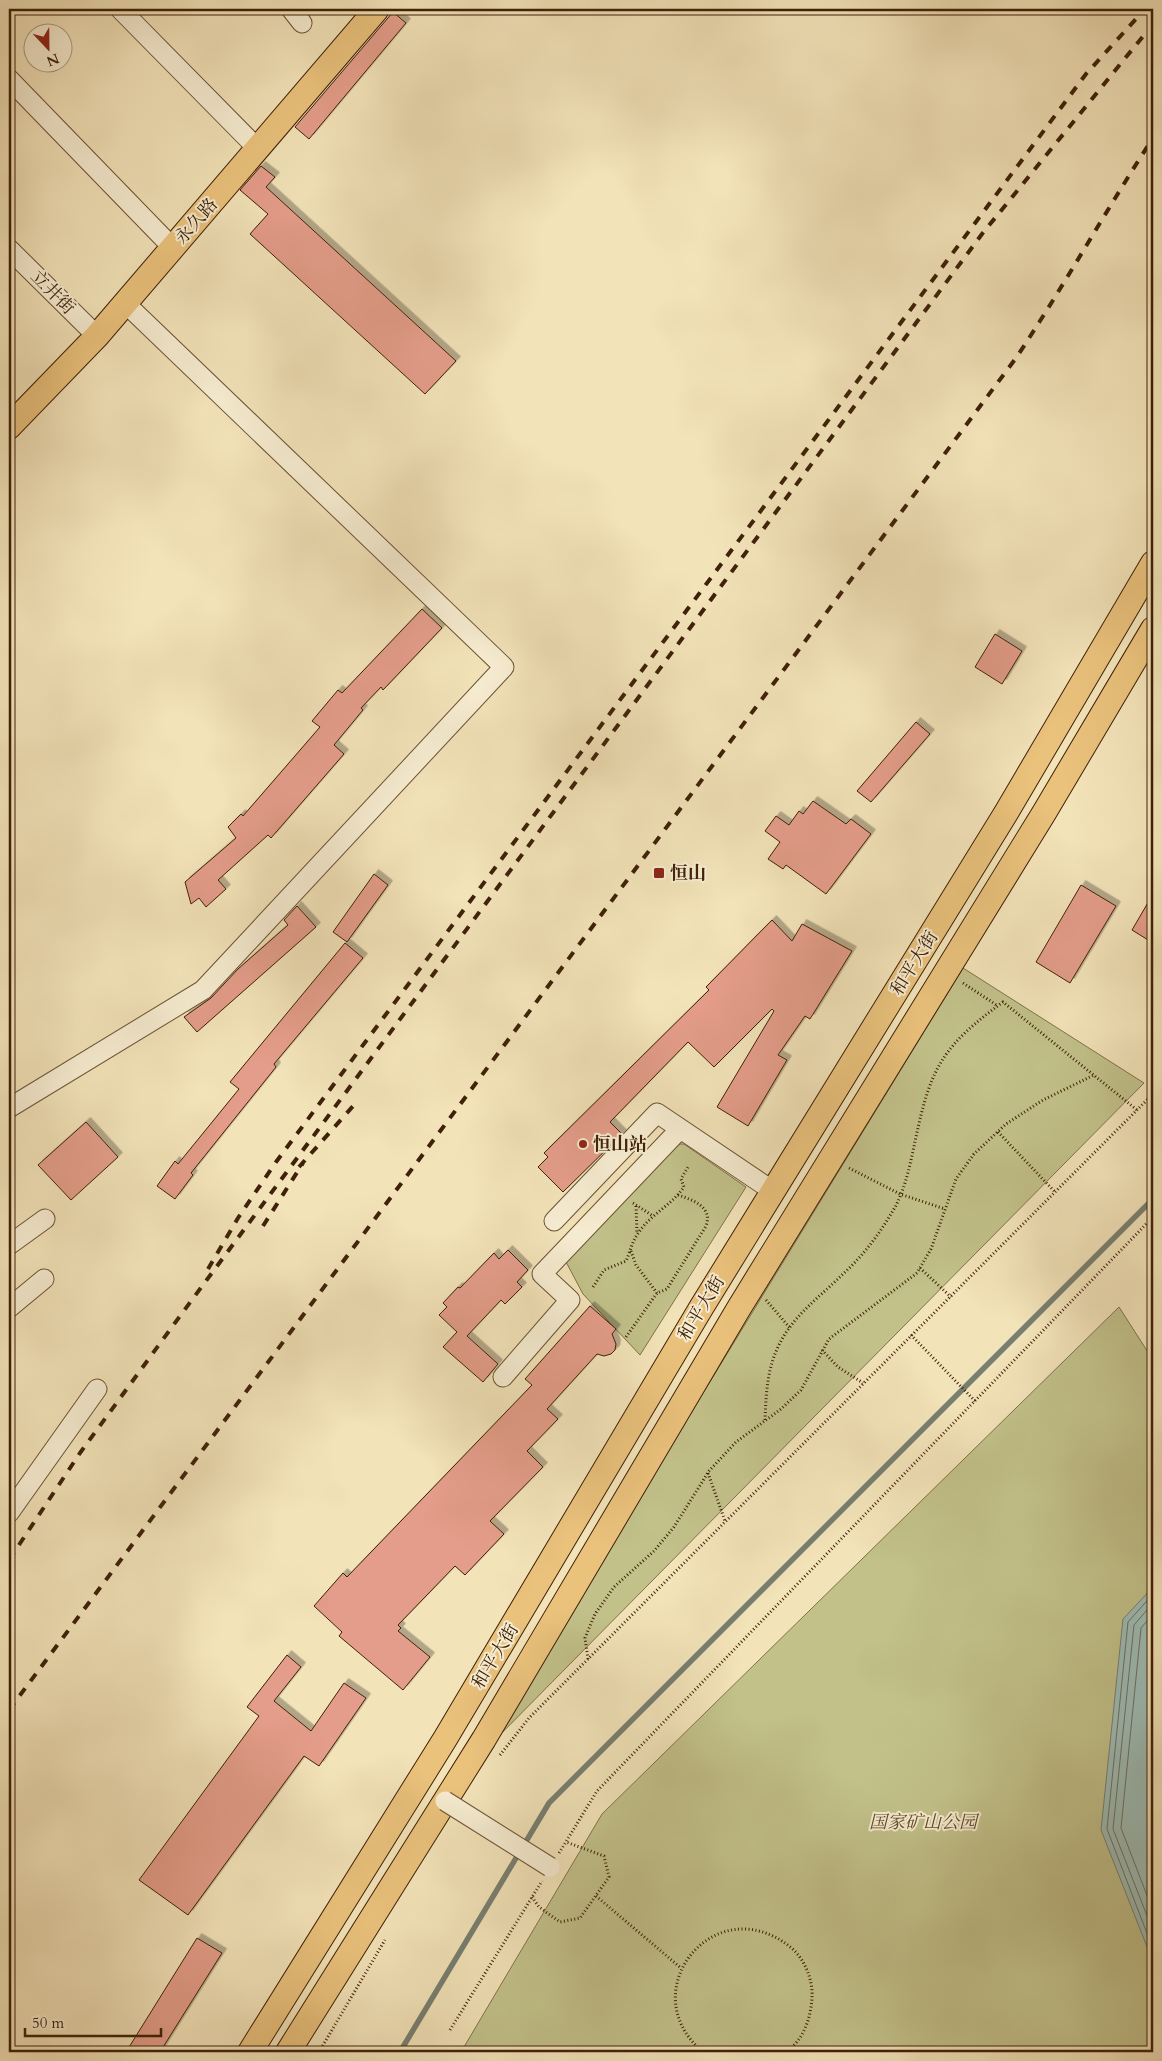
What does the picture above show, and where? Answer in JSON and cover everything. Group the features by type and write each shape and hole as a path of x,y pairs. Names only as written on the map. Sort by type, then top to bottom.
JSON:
{"main road":[{"name":"永久路","path":"9,427 97,336 377,9"},
{"name":"和平大街","path":"250,2052 445,1740 701,1308 1006,814 1153,563"},
{"name":"和平大街","path":"288,2052 445,1801 754,1285 1044,813 1153,628"}],"street":[{"path":"120,9 258,149"},
{"path":"9,80 173,248"},
{"name":"立井街","path":"9,249 97,336"},
{"path":"9,1108 203,990 504,667 125,303"},
{"path":"554,1221 656,1113 773,1191"},
{"path":"503,1377 570,1300 542,1274 680,1129"},
{"path":"9,1246 45,1219"},
{"path":"9,1308 44,1279"},
{"path":"9,1513 97,1390"},
{"path":"445,1801 550,1867"}],"path":[{"path":"946,972 998,1006"},
{"path":"765,1420 766,1383 778,1346 815,1297 843,1275 874,1242 895,1207 911,1162 924,1101 937,1066 962,1034 1003,1002 1137,1110"},
{"path":"588,1659 585,1638 595,1614 614,1587 654,1551 674,1526 708,1472 736,1442 781,1409 801,1390 829,1339 917,1273 931,1249 944,1209 961,1173 974,1154 998,1132 1043,1100 1094,1075"},
{"path":"499,1756 529,1718 1153,1094"},
{"path":"998,1132 1055,1192"},
{"path":"831,1160 900,1194 944,1209"},
{"path":"593,1287 604,1270 626,1260 637,1235 653,1216 678,1195 684,1186 681,1179 688,1167"},
{"path":"618,1194 653,1216"},
{"path":"626,1337 656,1292 667,1289 709,1218 706,1210 693,1200 678,1195"},
{"path":"636,1206 637,1235"},
{"path":"450,2030 597,1791 1153,1218"},
{"path":"631,1250 636,1265 656,1292"},
{"path":"920,1268 951,1297"},
{"path":"754,1285 790,1328"},
{"path":"911,1335 975,1401"},
{"path":"822,1350 838,1367 863,1383"},
{"path":"708,1472 725,1521"},
{"path":"532,1897 539,1908 560,1922 580,1918 609,1877 604,1856 566,1842"},
{"path":"596,1896 681,1968"},
{"path":"703,2052 685,2034 676,2012 675,1989 681,1968 694,1949 712,1936 733,1929 756,1929 777,1936 794,1950 807,1968 811,1982 812,2012 803,2032 784,2052"},
{"path":"319,2052 390,1932"},
{"path":"693,2052 697,2047"}],"green space":[{"path":"963,968 1144,1083 484,1751"},
{"path":"676,1144 684,1144 746,1187 640,1355 583,1294 565,1260"},
{"name":"国家矿山公园","path":"1119,1307 1153,1360 1153,2052 461,2052 602,1814"}],"water":[{"path":"1153,1587 1153,1962 1101,1830 1123,1619"}],"building":[{"path":"393,12 406,23 309,139 295,127"},
{"path":"261,166 275,177 266,187 456,361 425,394 250,234 268,214 240,190"},
{"path":"422,609 442,628 383,690 381,687 361,708 363,710 334,745 344,754 271,838 268,835 218,880 226,889 206,907 199,898 191,904 185,882 236,838 228,827 241,814 243,816 320,727 312,721 338,690 342,693"},
{"path":"995,634 1022,651 1002,684 975,667"},
{"path":"916,722 930,734 871,802 857,791"},
{"path":"813,801 846,824 851,819 871,834 826,894 786,865 783,869 768,859 780,842 765,831 776,816 789,825 799,811 803,814"},
{"path":"374,874 388,885 347,942 333,932"},
{"path":"1081,885 1116,906 1070,983 1036,962"},
{"path":"1153,894 1153,943 1132,930"},
{"path":"297,906 316,927 197,1032 184,1017 211,998 238,969 288,925 284,920"},
{"path":"772,920 792,941 802,924 852,951 810,1019 805,1016 778,1055 787,1060 748,1126 717,1107 774,1011 772,1009 714,1067 688,1042 610,1122 622,1134 563,1192 538,1167 548,1157 544,1153 709,990 706,987"},
{"path":"345,943 363,958 274,1064 276,1067 191,1173 193,1175 175,1199 157,1186 175,1161 178,1164 239,1089 230,1082"},
{"path":"86,1122 118,1157 71,1200 38,1165"},
{"path":"508,1250 528,1270 517,1282 522,1287 505,1304 501,1300 467,1336 498,1364 483,1382 443,1347 457,1332 439,1315 447,1307 443,1303 494,1253 499,1259"},
{"path":"590,1306 616,1329 612,1334 616,1344 615,1350 611,1354 604,1356 597,1354 547,1409 558,1419 527,1451 543,1467 490,1521 504,1534 465,1575 455,1566 398,1625 401,1628 398,1631 430,1657 403,1690 339,1636 342,1632 314,1606 343,1573 347,1577 532,1385 525,1379"},
{"path":"287,1655 301,1667 274,1701 311,1731 344,1683 366,1698 319,1766 304,1756 188,1915 139,1880 259,1716 247,1707"},
{"path":"197,1938 222,1953 160,2052 126,2052"}],"waterway":[{"path":"400,2052 549,1803 1153,1199"}],"railway":[{"path":"208,1269 238,1218 276,1162 1086,74 1145,9"},
{"path":"9,1560 80,1453 180,1316 982,234 1153,24"},
{"path":"9,1710 1016,358 1153,138"},
{"path":"299,1167 354,1105"},
{"path":"263,1226 303,1163"}],"place":[{"name":"恒山","path":"659,873"},
{"name":"恒山站","path":"583,1144"}]}
